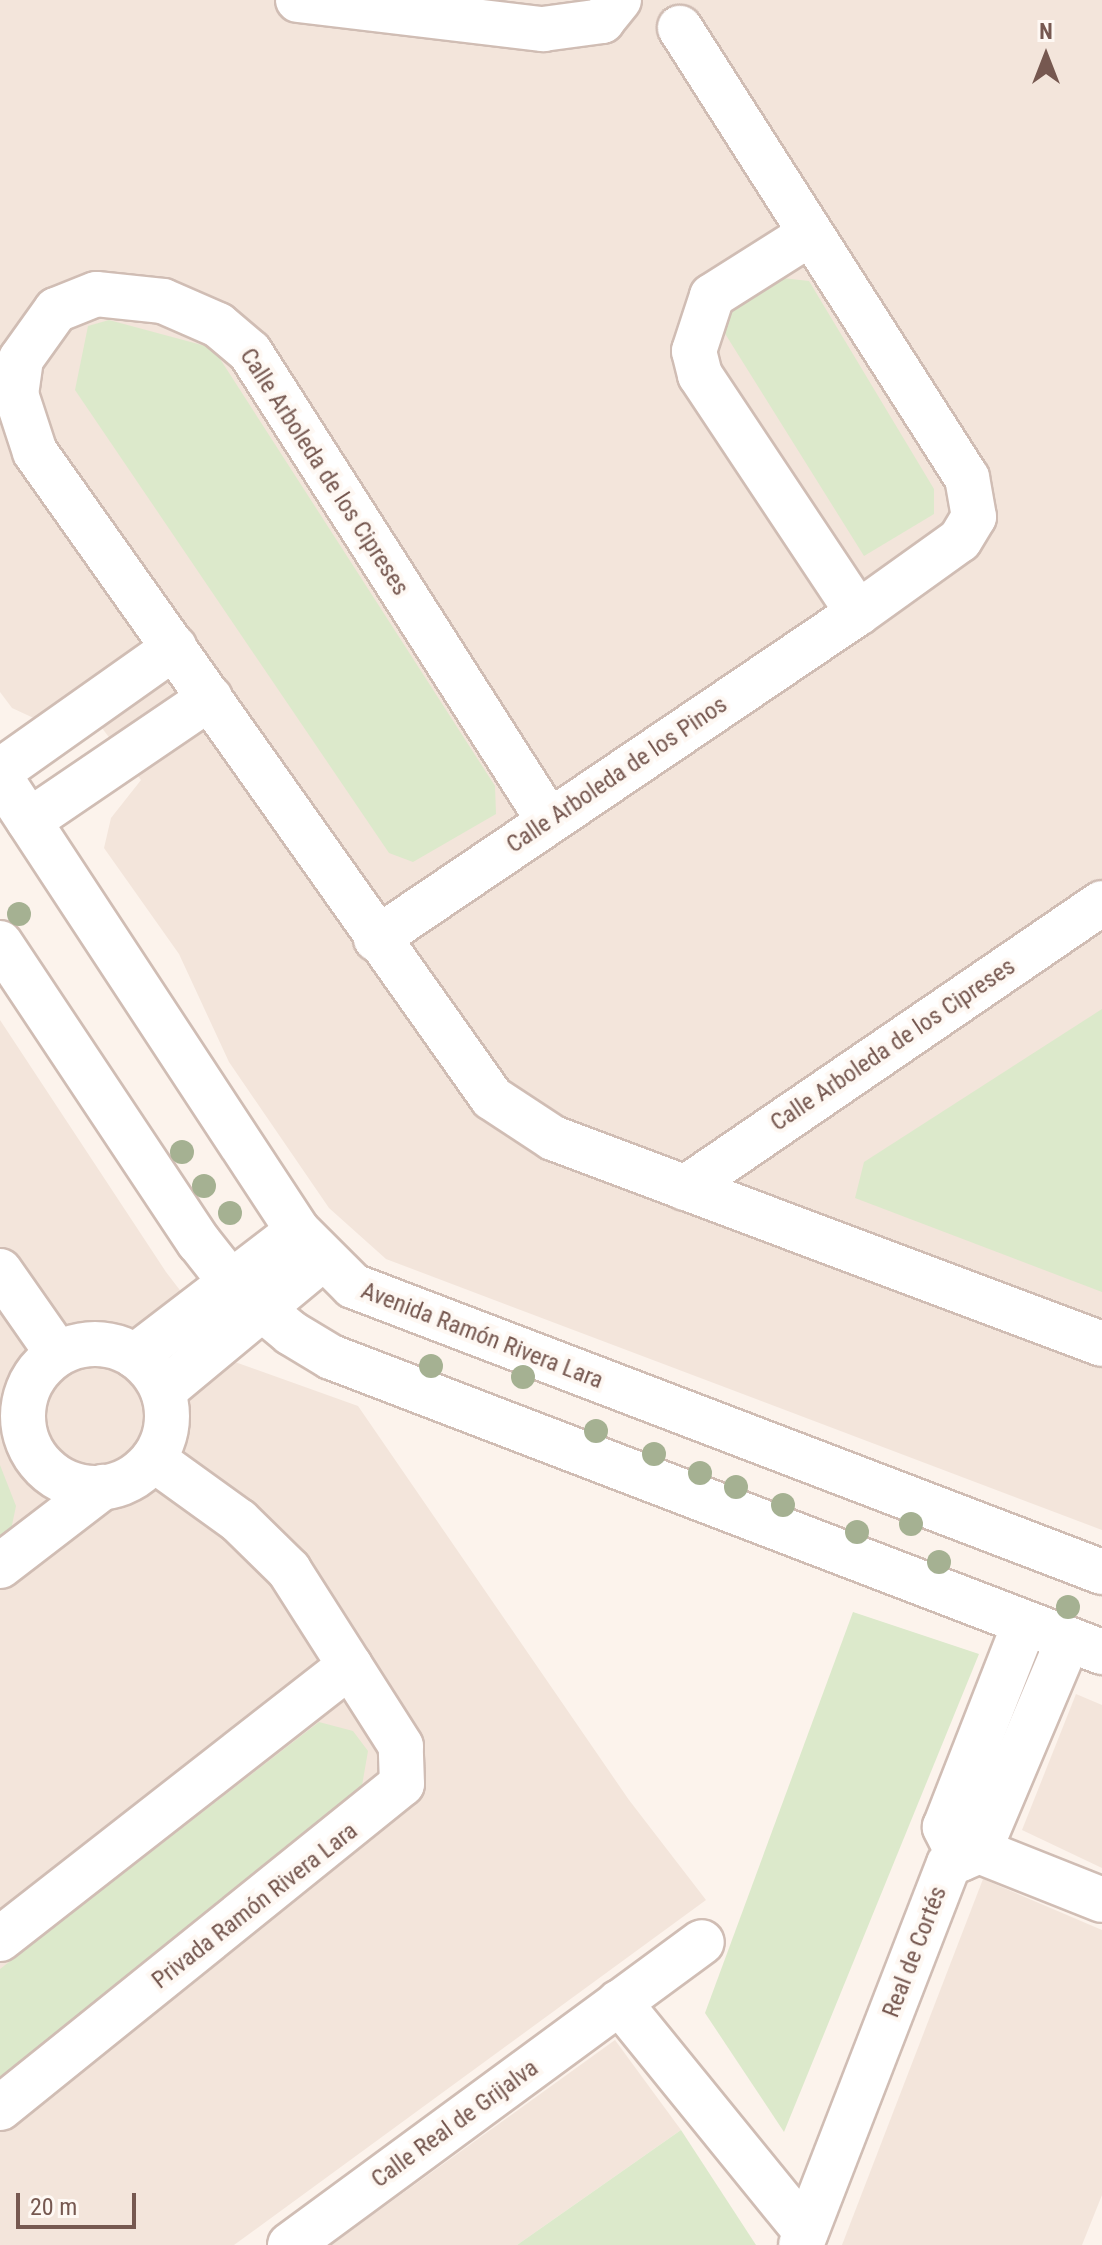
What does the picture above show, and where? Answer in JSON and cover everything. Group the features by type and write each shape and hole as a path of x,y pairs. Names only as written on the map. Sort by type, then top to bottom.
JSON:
{"street":[{"path":"298,0 375,5 577,28 602,21 619,0"},
{"name":"Calle Arboleda de los Pinos","path":"376,939 858,613 960,540 974,517 973,497 680,28"},
{"path":"810,234 712,296 694,351 700,375 858,613"},
{"name":"Calle Arboleda de los Cipreses","path":"549,821 250,352 218,325 163,301 78,298 33,334 16,394 35,452 175,647 457,1056 508,1112 553,1138 1102,1344"},
{"path":"0,771 175,647"},
{"path":"29,821 210,698"},
{"name":"Avenida Ramón Rivera Lara","path":"0,777 310,1245 353,1286 1102,1572"},
{"name":"Calle Arboleda de los Cipreses","path":"685,1188 1102,903"},
{"path":"0,943 246,1297 331,1357 1085,1646"},
{"path":"163,1391 246,1297 310,1245"},
{"path":"0,1271 58,1354"},
{"path":"135,1356 246,1297"},
{"path":"0,1566 103,1487 153,1459 167,1426 163,1391 135,1356 97,1343 58,1354 12,1404 35,1456 65,1481 103,1487"},
{"name":"Privada Ramón Rivera Lara","path":"0,2108 393,1798 402,1784 401,1746 289,1570 239,1521 153,1459"},
{"name":"Real de Cortés","path":"970,1855 945,1827 1025,1623"},
{"name":"Real de Cortés","path":"804,2238 949,1864 970,1855 1085,1646"},
{"path":"0,1939 350,1666"},
{"path":"970,1855 1102,1900"},
{"name":"Calle Real de Grijalva","path":"290,2245 702,1942"},
{"path":"619,2002 804,2238"}],"shaded area":[{"path":"0,0 1102,0 1102,1530 386,1259 329,1208 229,1062 179,954 104,848 111,818 141,780 78,696 40,721 12,708 0,692"},
{"path":"0,1020 166,1272 235,1362 358,1406 629,1800 706,1900 234,2245 0,2245"},
{"path":"1076,1694 1102,1705 1102,1868 1022,1830"},
{"path":"983,1879 1102,1930 1102,2195 1082,2245 842,2245"},
{"path":"615,2040 681,2130 517,2245 331,2245"}],"green space":[{"path":"782,278 809,281 934,489 934,514 864,556 724,332 730,308"},
{"path":"109,320 213,348 495,786 496,814 413,862 389,853 75,390 88,326"},
{"path":"1102,1009 1102,1292 855,1198 864,1162"},
{"path":"0,1465 16,1506 11,1530 0,1539"},
{"path":"853,1612 979,1654 784,2132 705,2013"},
{"path":"319,1722 353,1731 368,1751 359,1803 0,2077 0,1969"},
{"path":"681,2130 756,2245 517,2245"}]}
